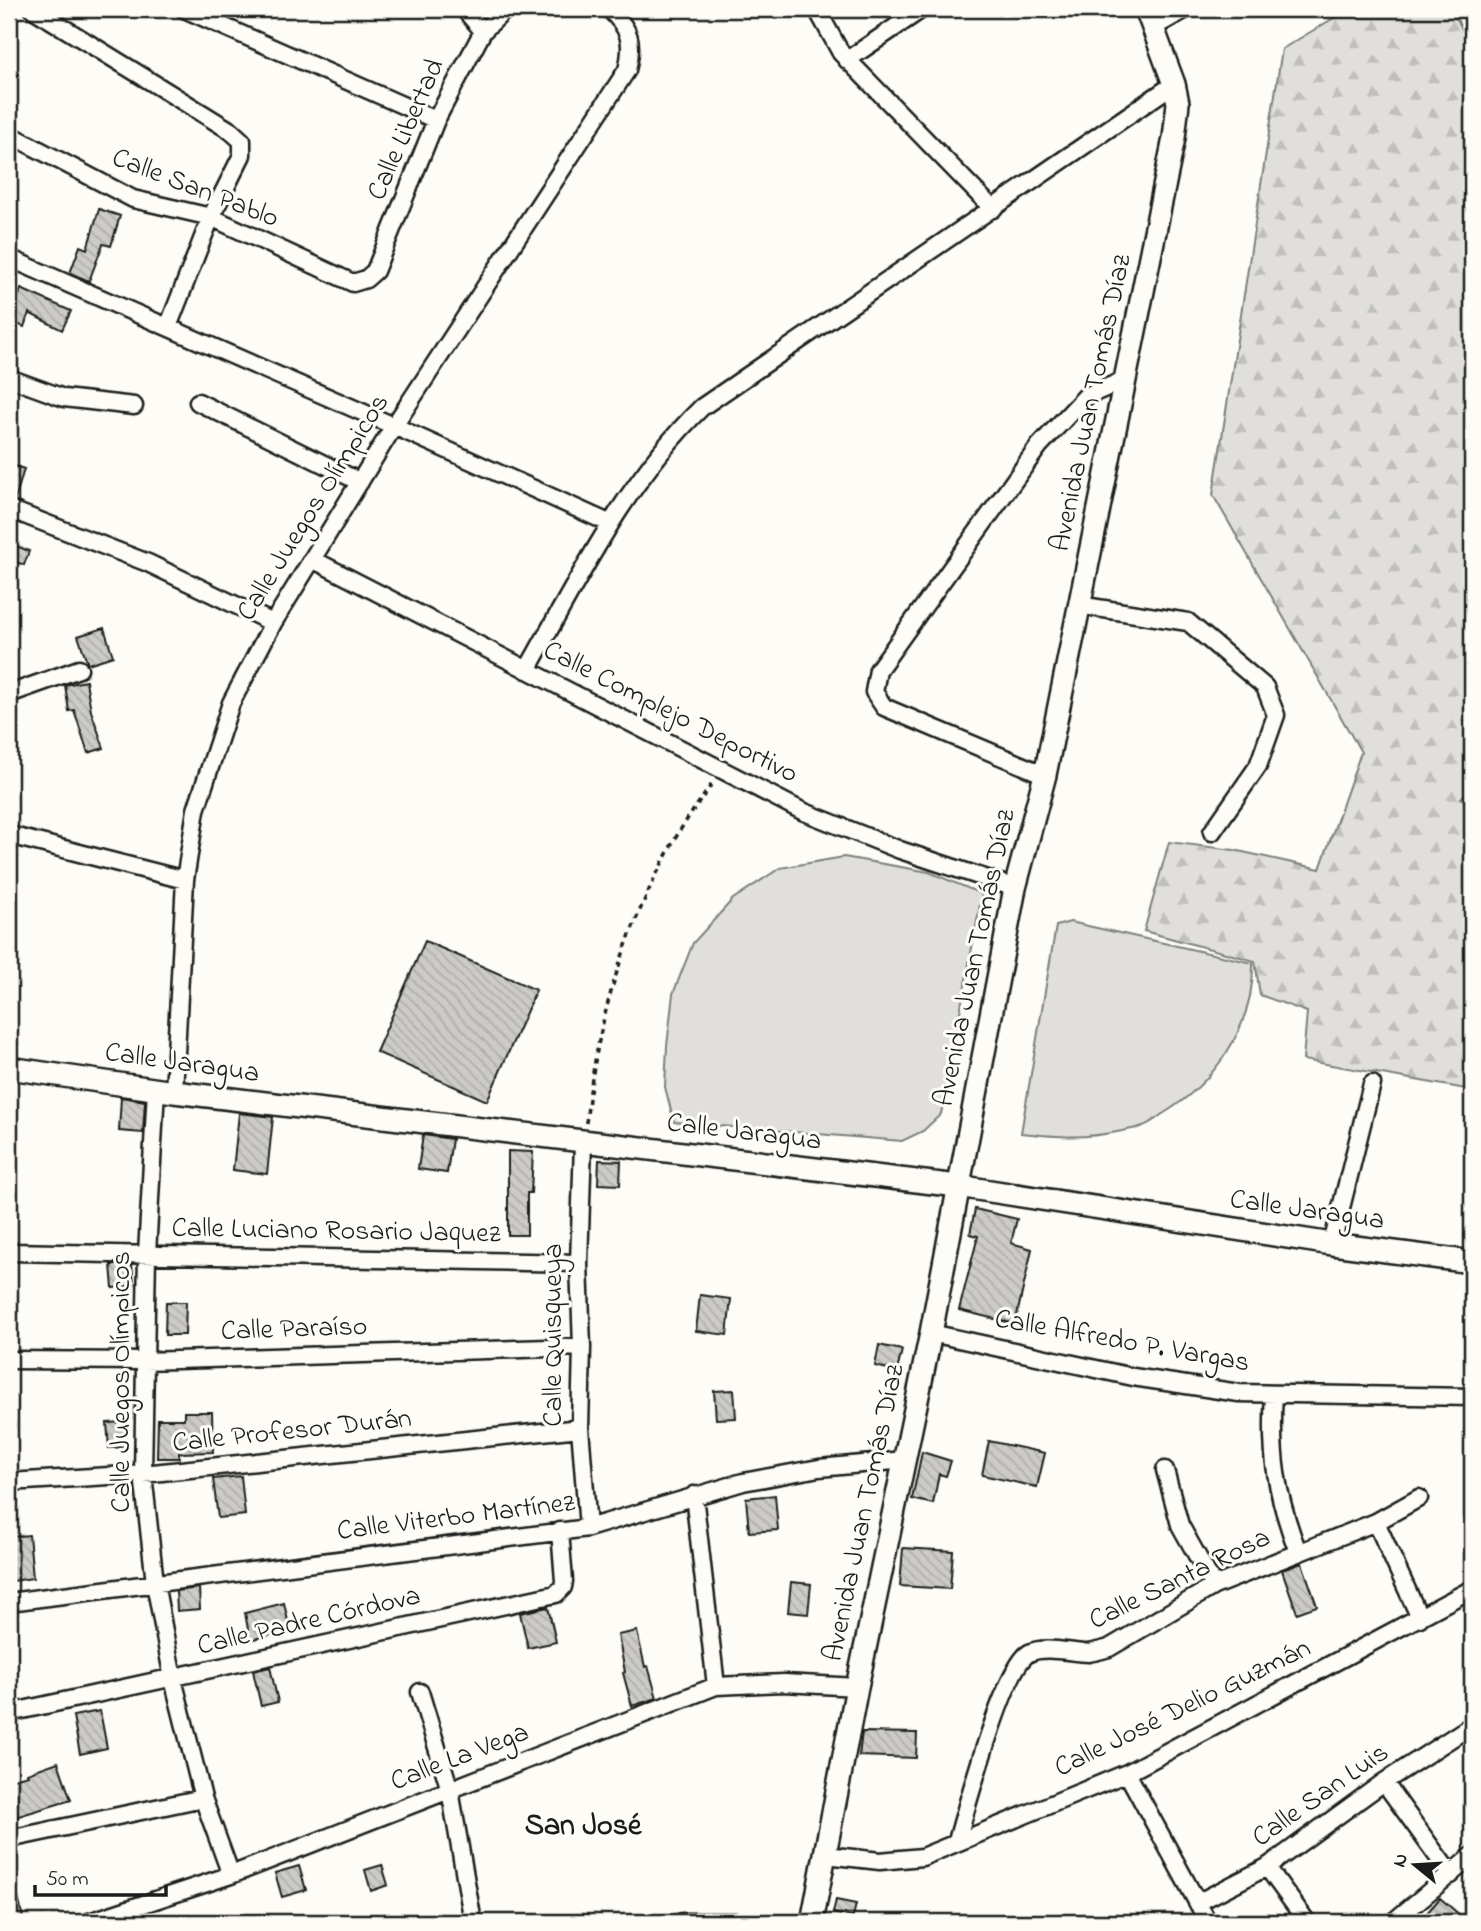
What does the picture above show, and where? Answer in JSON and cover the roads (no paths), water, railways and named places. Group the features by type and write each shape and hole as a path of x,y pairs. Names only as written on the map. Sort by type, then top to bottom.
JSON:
{"street":[{"path":"33,9 231,131 242,141 243,155 211,217 168,327"},
{"path":"184,9 436,120"},
{"path":"464,9 483,31"},
{"name":"Calle Libertad","path":"366,279 375,271 436,120 483,31 506,9"},
{"name":"Calle Juegos Olímpicos","path":"231,1875 203,1798 173,1679 155,1583 143,1474 147,1254 186,880 196,810 231,703 272,623 394,426 627,70 632,49 624,24 610,9"},
{"path":"822,9 820,15 841,54 993,209"},
{"path":"847,60 922,9"},
{"path":"1150,18 1186,9"},
{"name":"Avenida Juan Tomás Díaz","path":"812,1922 857,1686 931,1333 1015,888 1045,775 1174,138 1178,103 1174,84 1150,18"},
{"path":"527,670 609,523 675,433 702,408 1174,84"},
{"name":"Calle San Pablo","path":"9,134 133,199 211,217 353,283 366,279"},
{"path":"9,258 609,523"},
{"path":"9,378 64,398 134,406"},
{"path":"1045,775 884,707 874,692 878,670 1039,446 1086,396 1125,380"},
{"path":"198,402 360,482"},
{"path":"9,509 148,563 272,623"},
{"name":"Calle Complejo Deportivo","path":"312,559 802,811 875,840 1015,888"},
{"path":"1078,605 1188,622 1265,687 1276,715 1258,766 1212,832"},
{"path":"9,694 79,669"},
{"path":"9,835 186,880"},
{"name":"Calle Jaragua","path":"9,1068 583,1143 958,1186 1332,1244 1472,1262"},
{"path":"1332,1244 1372,1084"},
{"name":"Calle Quisqueya","path":"583,1143 579,1263 582,1347 580,1428 588,1528"},
{"name":"Calle Luciano Rosario Jaquez","path":"9,1252 579,1263"},
{"name":"Calle Alfredo P. Vargas","path":"931,1333 1133,1377 1238,1392 1472,1397"},
{"name":"Calle Paraíso","path":"9,1360 145,1361 582,1347"},
{"path":"1274,1394 1271,1434 1274,1476 1284,1517 1298,1552"},
{"name":"Calle Profesor Durán","path":"9,1482 143,1474 580,1428"},
{"name":"Calle Viterbo Martínez","path":"9,1602 588,1528 743,1482 819,1468 905,1460"},
{"path":"1165,1470 1180,1525 1213,1586"},
{"path":"694,1495 716,1686"},
{"name":"Calle Santa Rosa","path":"957,1841 983,1750 1017,1667 1030,1653 1051,1650 1090,1653 1109,1648 1213,1586 1376,1522 1419,1498"},
{"path":"1376,1522 1420,1618"},
{"name":"Calle Padre Córdova","path":"9,1713 555,1594 563,1587 564,1581 560,1531"},
{"name":"Calle José Delio Guzmán","path":"826,1855 880,1861 922,1857 1127,1773 1472,1589"},
{"name":"Calle La Vega","path":"89,1922 231,1875 716,1686 784,1683 857,1686"},
{"path":"421,1692 450,1790 472,1922"},
{"name":"Calle San Luis","path":"1197,1903 1267,1867 1384,1782 1472,1725"},
{"path":"1127,1773 1208,1922"},
{"path":"1384,1782 1451,1875"},
{"path":"9,1839 203,1798"},
{"path":"1393,1922 1472,1856"},
{"path":"1267,1867 1307,1922"},
{"path":"682,1922 736,1922"}],"district":[{"name":"San José","path":"583,1827"}]}
